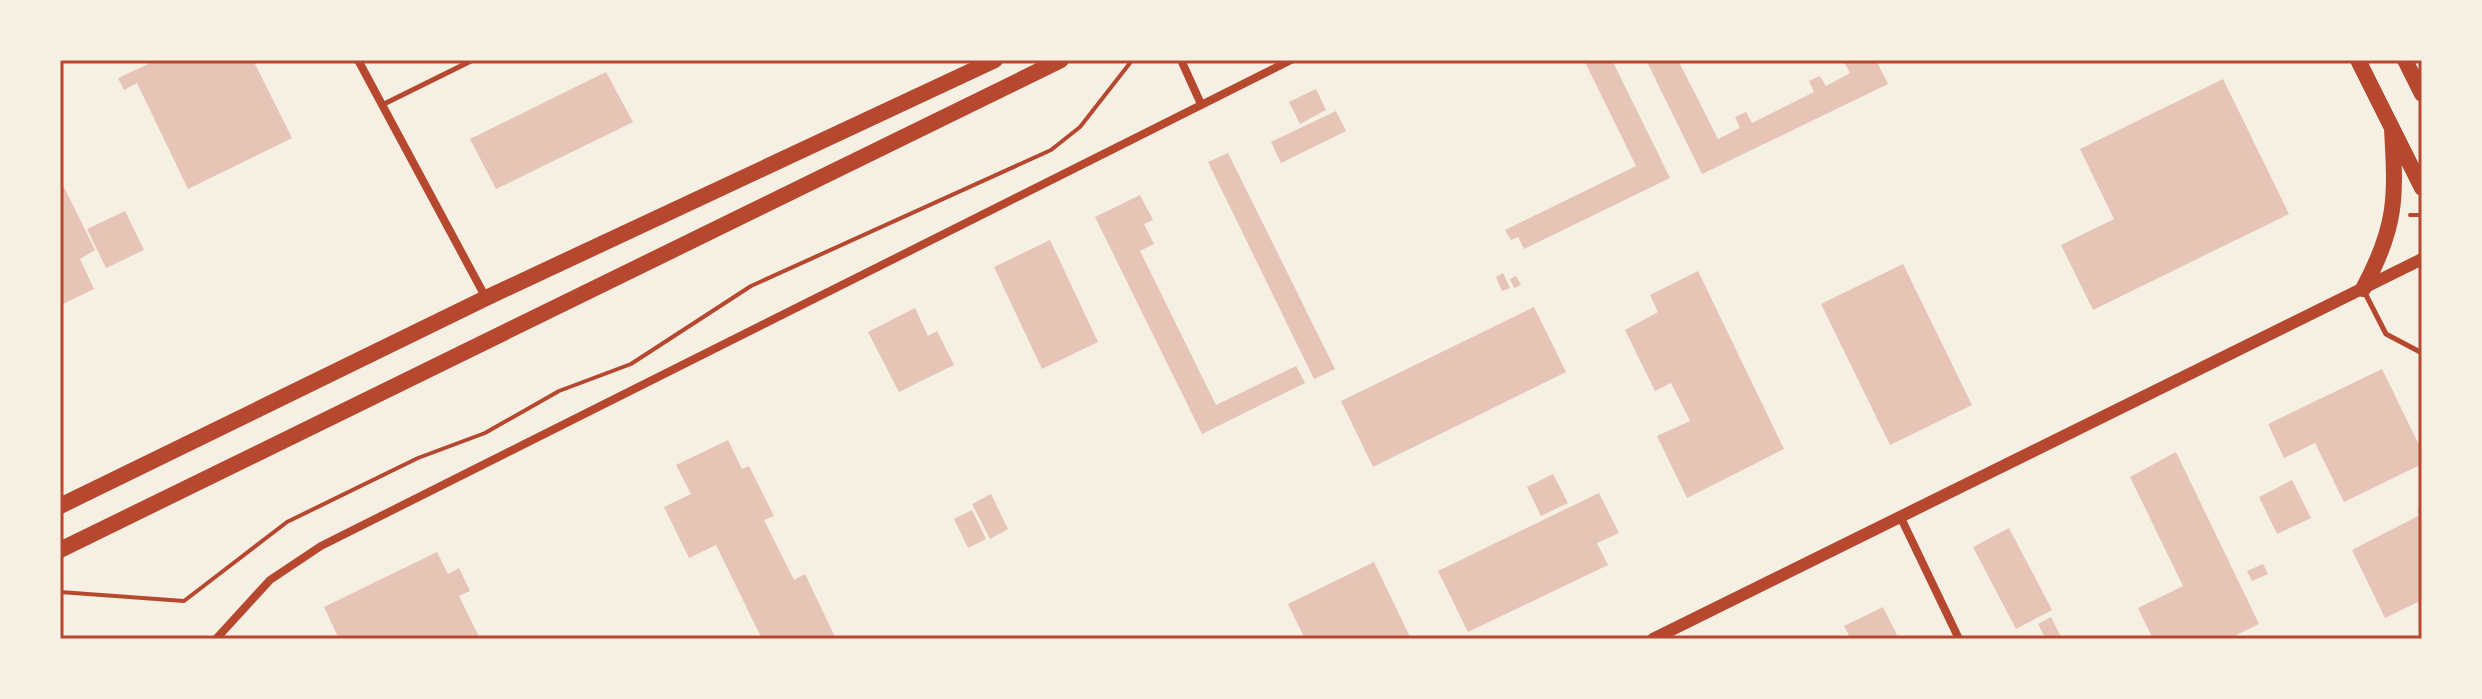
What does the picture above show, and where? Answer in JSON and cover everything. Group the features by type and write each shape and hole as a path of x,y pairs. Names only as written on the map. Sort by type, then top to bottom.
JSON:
{"main road":[{"path":"60,506 486,298 995,60"},
{"path":"60,550 1061,60"},
{"path":"2358,60 2422,188"},
{"path":"2405,60 2422,94"},
{"path":"2363,289 2392,222 2396,195 2392,129"}],"street":[{"path":"358,60 486,298"},
{"path":"1181,60 1201,104"},
{"path":"216,639 270,580 321,546 1291,60"},
{"path":"1653,639 2422,259"},
{"path":"1900,516 1959,639"}],"lane":[{"path":"381,106 473,60"},
{"path":"2363,289 2386,334 2422,353"}],"path":[{"path":"60,592 184,601 287,522 418,458 485,433 559,391 631,364 751,286 1051,150 1080,127 1130,63"},
{"path":"2403,216 2420,215"}],"building":[{"path":"157,60 253,60 292,138 188,189 137,83 124,90 118,78"},
{"path":"1584,60 1612,60 1670,178 1524,249 1518,237 1511,240 1505,230 1636,166"},
{"path":"1646,60 1678,60 1718,139 1740,128 1735,117 1746,112 1752,123 1814,92 1809,81 1820,76 1826,86 1850,73 1843,60 1876,60 1888,84 1702,174"},
{"path":"606,72 633,122 496,189 470,139"},
{"path":"2223,79 2289,214 2093,310 2061,245 2114,219 2080,149"},
{"path":"1316,89 1326,110 1300,124 1289,102"},
{"path":"1336,111 1346,131 1281,163 1271,142"},
{"path":"1228,153 1335,369 1314,379 1208,162"},
{"path":"60,179 95,250 80,259 94,289 63,304 61,313"},
{"path":"1140,195 1153,220 1144,224 1154,244 1140,251 1216,405 1296,366 1305,383 1202,434 1095,217"},
{"path":"125,211 144,250 106,268 87,229"},
{"path":"1050,240 1098,342 1042,369 994,267"},
{"path":"1903,264 1972,405 1890,445 1821,304"},
{"path":"1698,271 1784,449 1687,498 1657,436 1690,421 1671,383 1655,391 1625,330 1658,312 1650,295"},
{"path":"1503,273 1510,288 1502,291 1496,277"},
{"path":"1516,276 1521,285 1514,288 1510,279"},
{"path":"1534,307 1566,372 1373,467 1341,401"},
{"path":"915,308 928,336 937,331 954,365 899,392 868,332"},
{"path":"2382,369 2422,451 2422,464 2344,502 2315,443 2284,458 2268,424"},
{"path":"728,440 742,469 749,466 774,516 764,520 794,580 805,574 836,639 762,639 716,545 689,558 664,507 691,494 676,465"},
{"path":"2176,452 2259,624 2228,639 2153,639 2138,608 2183,586 2130,477"},
{"path":"1553,474 1568,503 1541,516 1527,487"},
{"path":"2292,480 2311,518 2277,534 2259,497"},
{"path":"1599,493 1619,533 1597,543 1608,565 1468,632 1438,571"},
{"path":"991,494 1008,529 990,539 972,504"},
{"path":"2422,508 2422,600 2385,618 2352,550 2420,515 2417,510"},
{"path":"972,510 986,539 968,548 954,519"},
{"path":"2009,528 2052,610 2016,629 1973,547"},
{"path":"437,552 448,574 459,568 470,591 459,596 480,639 339,639 324,607"},
{"path":"1374,562 1411,639 1305,639 1288,604"},
{"path":"2263,564 2268,574 2252,581 2247,571"},
{"path":"1883,607 1899,639 1851,639 1844,626"},
{"path":"2051,617 2062,639 2046,639 2038,624"}]}
